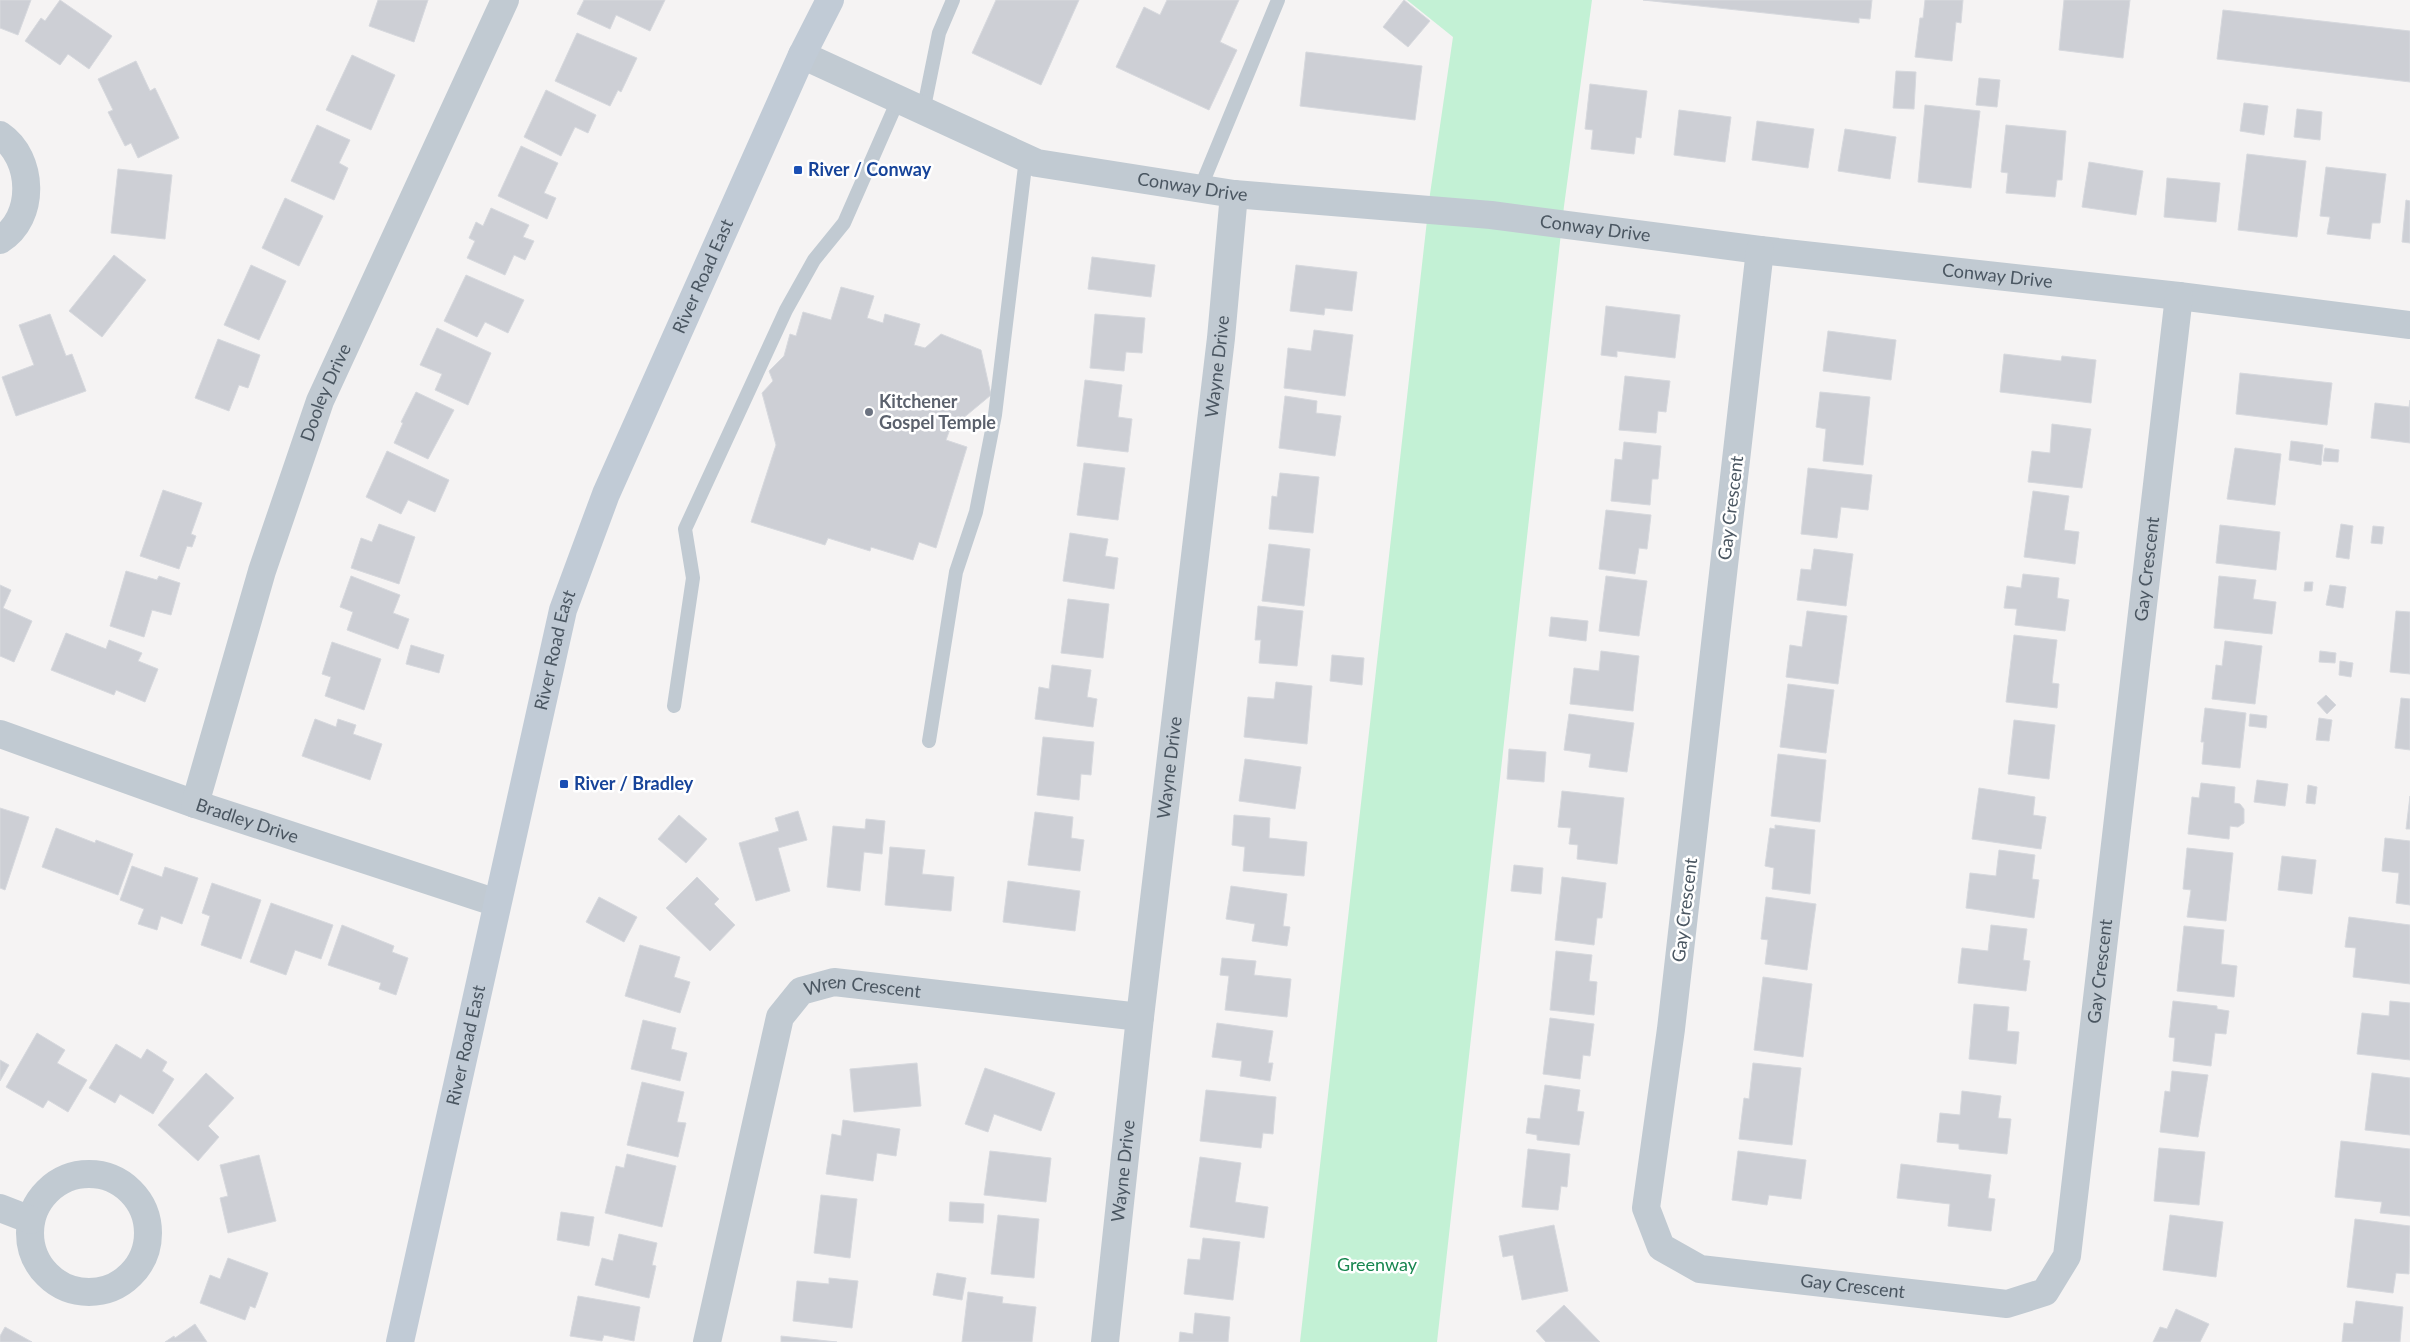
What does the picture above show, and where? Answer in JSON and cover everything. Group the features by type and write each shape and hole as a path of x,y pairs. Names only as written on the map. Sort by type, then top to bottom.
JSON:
{"street":[{"name":"Dooley Drive","path":"195,804 262,571 320,401 505,0"},
{"name":"River Road East","path":"400,1342 562,610 606,494 802,55 830,0"},
{"name":"Conway Drive","path":"802,55 1037,163 1234,194 1492,215 1760,250 2179,296 2410,325"},
{"path":"0,135 6,139 24,166 28,189 19,220 0,240"},
{"name":"Wayne Drive","path":"1105,1342 1140,1017 1219,358 1234,194"},
{"name":"Gay Crescent","path":"1760,250 1672,1019 1646,1208 1661,1247 1700,1269 2007,1304 2045,1292 2068,1256 2179,296"},
{"name":"Bradley Drive","path":"0,734 195,804 497,903"},
{"name":"Wren Crescent","path":"707,1342 780,1017 801,991 834,982 1140,1017"},
{"path":"85,1174 104,1176 121,1183 136,1196 145,1213 148,1232 146,1251 137,1269 122,1283 104,1291 84,1293 64,1288 48,1276 40,1265 30,1241 31,1220 38,1203 50,1188 66,1178 85,1174"},
{"path":"0,1208 31,1220"}],"lane":[{"path":"923,112 939,33 953,0"},
{"path":"1200,189 1278,0"},
{"path":"674,706 692,578 685,529 786,310 814,260 844,223 898,100"},
{"path":"929,741 956,572 976,512 994,415 1026,158"}],"green space":[{"name":"Greenway","path":"1407,0 1592,0 1564,206 1437,1342 1300,1342 1430,194 1453,37"}],"building":[{"path":"0,0 31,0 18,35 0,28"},
{"path":"60,0 112,36 89,69 68,54 60,65 25,41 41,18 45,21"},
{"path":"378,0 428,0 414,42 369,26"},
{"path":"584,0 665,0 650,31 616,15 610,29 577,14"},
{"path":"996,0 1079,0 1041,85 972,53"},
{"path":"1167,0 1239,0 1220,42 1237,50 1209,110 1116,67 1144,7 1160,15"},
{"path":"1404,0 1430,21 1408,47 1383,27"},
{"path":"1643,0 1872,0 1870,19 1859,18 1859,23"},
{"path":"1925,0 1963,0 1961,23 1956,22 1952,61 1915,57 1920,18 1923,18"},
{"path":"2064,0 2130,0 2123,58 2059,50"},
{"path":"2223,10 2410,31 2410,82 2217,59"},
{"path":"577,33 637,58 621,92 618,90 610,106 555,81"},
{"path":"1306,52 1422,66 1415,120 1300,106"},
{"path":"352,55 395,75 371,130 326,110"},
{"path":"136,61 150,91 155,88 179,138 138,158 131,143 125,146 108,112 113,110 98,79"},
{"path":"1896,71 1916,72 1914,109 1893,108"},
{"path":"1979,78 2000,80 1997,107 1976,105"},
{"path":"1590,84 1647,91 1641,138 1636,137 1634,154 1591,149 1593,130 1585,129"},
{"path":"546,90 596,115 588,133 575,127 561,156 524,137"},
{"path":"2244,103 2268,106 2264,135 2240,131"},
{"path":"1925,105 1980,111 1971,188 1918,182"},
{"path":"2297,109 2322,112 2320,140 2294,137"},
{"path":"1679,110 1731,117 1725,162 1674,155"},
{"path":"1757,121 1814,129 1808,168 1752,160"},
{"path":"317,125 350,140 339,163 348,168 334,200 291,181"},
{"path":"2006,125 2066,131 2062,180 2057,180 2055,197 2006,193 2008,173 2001,172"},
{"path":"1845,129 1896,137 1890,179 1838,171"},
{"path":"521,146 558,163 544,193 556,198 547,219 498,196"},
{"path":"2247,154 2306,161 2297,237 2238,230"},
{"path":"2089,162 2143,171 2136,215 2082,207"},
{"path":"2326,167 2386,174 2380,223 2372,223 2370,239 2327,234 2330,217 2320,216"},
{"path":"118,169 172,175 165,239 111,233"},
{"path":"2167,178 2220,183 2216,222 2164,217"},
{"path":"285,198 323,216 299,266 262,248"},
{"path":"2406,200 2410,201 2410,243 2402,242"},
{"path":"491,208 529,225 523,237 534,241 525,260 514,255 505,275 467,258 475,241 469,238 476,222 483,226"},
{"path":"114,255 146,280 102,337 69,311"},
{"path":"1092,257 1155,265 1151,297 1088,289"},
{"path":"251,265 286,281 259,340 224,325"},
{"path":"1296,265 1357,272 1352,311 1325,308 1324,315 1290,311"},
{"path":"466,275 524,300 508,333 485,322 477,337 444,321"},
{"name":"Kitchener Gospel Temple","path":"841,287 874,296 867,318 883,323 885,314 920,324 914,345 925,348 941,334 981,350 991,395 950,429 946,440 967,447 936,548 919,542 913,560 871,547 870,551 828,538 825,545 751,522 776,445 762,393 773,381 769,371 784,356 790,334 796,336 803,312 831,320"},
{"path":"1606,306 1680,315 1675,358 1617,351 1617,357 1601,355"},
{"path":"50,314 66,356 72,354 86,391 16,416 2,377 34,365 19,325"},
{"path":"1095,314 1145,318 1142,353 1126,352 1124,371 1090,368"},
{"path":"437,328 491,353 468,405 435,390 442,374 420,365"},
{"path":"1314,330 1353,335 1345,396 1284,388 1288,348 1311,351"},
{"path":"1828,331 1896,340 1891,380 1823,371"},
{"path":"218,339 260,355 248,388 239,385 229,411 195,398"},
{"path":"2004,354 2061,361 2062,356 2096,360 2091,403 2000,392"},
{"path":"2240,373 2332,383 2327,425 2236,414"},
{"path":"1625,376 1670,381 1666,412 1658,411 1656,433 1619,430"},
{"path":"1085,380 1122,385 1118,417 1132,419 1128,452 1077,446"},
{"path":"416,392 454,410 428,459 394,443 403,423 401,422"},
{"path":"1820,392 1870,397 1863,465 1823,461 1826,429 1816,427"},
{"path":"1285,396 1317,401 1316,413 1341,416 1335,456 1279,448"},
{"path":"2410,400 2410,443 2371,438 2375,403 2409,407"},
{"path":"2052,424 2091,429 2082,488 2028,482 2032,451 2050,453"},
{"path":"2291,441 2323,445 2321,465 2289,460"},
{"path":"1624,442 1661,446 1658,479 1652,479 1650,505 1611,501 1615,459 1622,460"},
{"path":"2235,448 2281,454 2275,505 2227,499"},
{"path":"2325,448 2339,450 2338,462 2323,461"},
{"path":"387,451 449,480 435,512 408,500 401,514 366,497"},
{"path":"1084,463 1125,468 1118,520 1077,515"},
{"path":"1808,468 1872,475 1868,510 1841,507 1837,538 1801,534"},
{"path":"1280,473 1319,477 1313,533 1269,529 1272,496 1277,497"},
{"path":"163,490 202,503 191,534 196,536 192,547 187,546 179,569 140,556"},
{"path":"2033,491 2069,496 2064,530 2079,532 2075,564 2024,557"},
{"path":"1606,510 1651,515 1647,549 1639,548 1635,574 1599,569"},
{"path":"379,524 415,537 399,584 351,568 361,538 372,542"},
{"path":"2341,524 2353,526 2349,559 2336,557"},
{"path":"2220,525 2280,532 2276,570 2216,563"},
{"path":"2373,526 2384,527 2382,544 2371,543"},
{"path":"1070,533 1108,539 1105,556 1118,558 1114,589 1063,581"},
{"path":"1269,544 1310,549 1304,606 1262,601"},
{"path":"1814,549 1853,554 1846,606 1797,600 1801,569 1811,570"},
{"path":"126,571 157,580 159,576 180,583 171,615 152,610 144,637 110,626"},
{"path":"2023,574 2059,578 2057,598 2069,600 2065,631 2015,625 2017,609 2004,608 2007,586 2021,588"},
{"path":"351,576 400,595 393,613 409,619 398,649 347,630 353,612 340,607"},
{"path":"1606,576 1647,581 1639,636 1599,631"},
{"path":"2219,576 2256,580 2253,599 2276,602 2272,634 2214,628"},
{"path":"2305,582 2313,582 2312,591 2304,591"},
{"path":"0,585 11,590 3,608 32,621 14,662 0,656"},
{"path":"2330,585 2346,587 2343,608 2326,605"},
{"path":"1068,599 1109,604 1103,658 1061,653"},
{"path":"1258,606 1303,611 1297,666 1259,663 1261,640 1255,640"},
{"path":"1807,611 1847,616 1838,684 1786,677 1790,645 1802,647"},
{"path":"2396,611 2410,612 2410,674 2390,672"},
{"path":"1551,617 1588,621 1586,641 1549,636"},
{"path":"66,633 106,649 109,640 142,653 138,661 158,669 145,702 116,690 114,695 51,670"},
{"path":"2014,635 2057,640 2052,683 2059,684 2057,708 2006,702"},
{"path":"2225,641 2262,646 2255,704 2212,699 2216,665 2222,666"},
{"path":"332,642 381,659 364,710 325,696 331,677 322,674"},
{"path":"411,645 444,655 439,673 406,664"},
{"path":"1601,651 1639,656 1633,711 1570,704 1574,668 1599,671"},
{"path":"2320,651 2336,653 2335,663 2319,662"},
{"path":"1332,655 1364,658 1362,685 1330,681"},
{"path":"2340,661 2353,663 2351,677 2339,675"},
{"path":"1052,665 1091,670 1087,697 1097,699 1093,727 1035,719 1039,687 1049,689"},
{"path":"1276,682 1312,686 1307,744 1244,737 1248,697 1274,699"},
{"path":"1788,684 1834,690 1826,753 1780,747"},
{"path":"2326,695 2336,705 2327,714 2317,703"},
{"path":"2401,698 2410,699 2410,750 2395,748"},
{"path":"2205,708 2246,713 2240,768 2202,764 2204,742 2201,742"},
{"path":"1569,714 1634,723 1627,772 1589,767 1591,754 1564,750"},
{"path":"2250,714 2267,716 2266,728 2249,726"},
{"path":"2319,718 2332,720 2329,741 2316,740"},
{"path":"315,719 336,727 338,719 356,725 353,734 382,744 370,780 302,756"},
{"path":"2014,720 2055,725 2049,779 2008,774"},
{"path":"1043,737 1094,742 1091,775 1081,774 1079,800 1037,795"},
{"path":"1509,749 1546,752 1544,782 1507,779"},
{"path":"1778,754 1826,760 1820,822 1771,816"},
{"path":"1245,759 1301,767 1295,809 1239,801"},
{"path":"2257,780 2288,784 2285,806 2254,802"},
{"path":"2201,783 2235,787 2234,803 2240,804 2244,809 2244,823 2238,827 2230,826 2229,839 2188,834 2192,797 2199,798"},
{"path":"2308,785 2317,787 2315,804 2306,803"},
{"path":"1979,788 2035,797 2033,815 2046,817 2041,849 1972,839"},
{"path":"1562,791 1624,798 1617,864 1577,859 1578,845 1569,844 1571,828 1558,827"},
{"path":"2410,796 2410,829 2406,829"},
{"path":"0,808 29,817 5,890 0,888"},
{"path":"798,811 807,840 778,848 790,891 756,901 739,843 779,831 775,818"},
{"path":"1035,812 1073,817 1071,838 1084,840 1080,871 1028,865"},
{"path":"679,815 707,839 686,863 658,839"},
{"path":"1234,815 1270,818 1269,838 1307,842 1304,876 1243,871 1245,847 1232,845"},
{"path":"866,819 885,821 882,854 864,852 860,891 827,887 833,826 865,829"},
{"path":"1775,825 1815,830 1810,894 1772,889 1774,868 1765,866 1770,828 1775,829"},
{"path":"56,828 95,843 96,840 133,854 118,895 42,867"},
{"path":"2385,838 2410,841 2410,905 2396,903 2399,873 2382,871"},
{"path":"890,847 925,850 922,874 954,877 951,911 885,905"},
{"path":"2187,848 2233,853 2226,921 2187,917 2191,890 2183,889"},
{"path":"1999,850 2035,855 2032,879 2039,880 2034,918 1966,908 1970,873 1996,876"},
{"path":"2282,856 2316,860 2312,894 2278,890"},
{"path":"1514,865 1543,868 1541,894 1511,891"},
{"path":"132,866 162,877 165,867 198,878 182,924 161,916 157,930 138,924 144,909 120,900"},
{"path":"697,877 719,899 714,904 735,925 710,951 666,908"},
{"path":"1562,877 1606,883 1602,918 1597,918 1594,945 1555,940"},
{"path":"1008,881 1080,891 1075,931 1003,922"},
{"path":"212,883 261,900 241,959 201,945 210,916 202,913"},
{"path":"1231,886 1287,894 1283,926 1290,927 1287,946 1252,941 1255,924 1226,919"},
{"path":"599,897 637,917 624,942 586,922"},
{"path":"1766,897 1816,904 1807,970 1765,964 1768,940 1761,939"},
{"path":"271,903 333,925 321,959 295,950 286,975 250,962"},
{"path":"2349,917 2410,925 2410,984 2353,977 2356,948 2345,947"},
{"path":"342,925 394,946 392,952 408,958 396,995 379,989 381,983 328,965"},
{"path":"1991,925 2027,929 2023,960 2030,961 2026,991 1958,983 1962,948 1988,951"},
{"path":"2184,926 2224,930 2221,964 2237,966 2234,997 2177,991"},
{"path":"640,945 680,957 674,977 690,982 680,1013 625,996"},
{"path":"1556,951 1592,955 1589,981 1597,982 1594,1015 1550,1010"},
{"path":"1222,958 1256,961 1254,975 1291,979 1287,1017 1225,1010 1229,976 1220,975"},
{"path":"1763,977 1812,984 1803,1057 1754,1050"},
{"path":"2173,1001 2217,1006 2217,1009 2229,1011 2226,1034 2215,1033 2211,1066 2173,1061 2175,1038 2169,1037"},
{"path":"2390,1001 2410,1003 2410,1060 2357,1054 2362,1013 2389,1016"},
{"path":"1974,1004 2009,1007 2007,1031 2019,1032 2016,1064 1969,1059"},
{"path":"1550,1018 1594,1024 1590,1056 1583,1055 1580,1079 1543,1074"},
{"path":"643,1020 676,1028 671,1049 687,1053 680,1081 631,1069"},
{"path":"1217,1023 1273,1031 1268,1063 1273,1063 1270,1081 1240,1076 1242,1061 1212,1057"},
{"path":"37,1033 65,1050 57,1063 87,1080 68,1112 48,1100 43,1108 6,1087"},
{"path":"116,1044 141,1059 147,1049 167,1062 162,1071 174,1079 153,1114 120,1094 115,1103 89,1088"},
{"path":"0,1060 9,1065 0,1081"},
{"path":"917,1063 921,1106 854,1112 850,1069"},
{"path":"1753,1063 1801,1068 1792,1145 1739,1139 1744,1098 1749,1099"},
{"path":"985,1068 1055,1093 1041,1131 994,1114 988,1132 965,1124"},
{"path":"2172,1071 2208,1075 2198,1137 2160,1132 2165,1091 2170,1092"},
{"path":"206,1073 234,1098 208,1126 219,1137 198,1161 158,1125"},
{"path":"2372,1073 2410,1078 2410,1135 2365,1130"},
{"path":"642,1082 684,1092 677,1122 686,1123 678,1157 627,1145"},
{"path":"1545,1085 1580,1090 1577,1111 1584,1112 1579,1145 1537,1140 1537,1135 1526,1133 1528,1118 1540,1119"},
{"path":"1206,1090 1276,1097 1273,1134 1263,1133 1261,1148 1200,1141"},
{"path":"1962,1091 2001,1096 1998,1118 2011,1119 2007,1154 1959,1149 1959,1144 1937,1142 1940,1113 1960,1115"},
{"path":"843,1120 900,1129 896,1156 877,1153 873,1181 826,1174 832,1134 841,1136"},
{"path":"2341,1141 2410,1149 2410,1216 2380,1213 2382,1202 2335,1197"},
{"path":"2159,1148 2205,1152 2199,1205 2154,1201"},
{"path":"1528,1149 1570,1154 1567,1187 1561,1186 1558,1210 1522,1207"},
{"path":"990,1151 1051,1158 1046,1202 984,1195"},
{"path":"1738,1151 1806,1160 1801,1199 1769,1195 1767,1205 1732,1200"},
{"path":"627,1154 676,1166 662,1227 605,1213 616,1166 624,1168"},
{"path":"259,1155 276,1221 228,1233 220,1198 228,1196 220,1165"},
{"path":"1200,1157 1241,1163 1235,1202 1268,1207 1264,1238 1190,1227"},
{"path":"1901,1164 1991,1175 1988,1198 1995,1199 1991,1231 1948,1226 1950,1204 1897,1198"},
{"path":"821,1195 857,1199 850,1258 814,1253"},
{"path":"950,1202 984,1204 983,1223 949,1221"},
{"path":"561,1212 594,1217 589,1246 557,1240"},
{"path":"998,1215 1039,1219 1034,1278 991,1274"},
{"path":"2170,1215 2223,1222 2216,1277 2163,1270"},
{"path":"2355,1219 2410,1226 2409,1274 2396,1273 2393,1293 2347,1287"},
{"path":"1554,1225 1568,1291 1522,1300 1513,1255 1503,1257 1499,1236"},
{"path":"619,1234 657,1243 652,1265 656,1266 649,1298 595,1285 602,1258 613,1261"},
{"path":"1203,1238 1240,1242 1233,1300 1184,1294 1188,1259 1200,1260"},
{"path":"228,1258 268,1273 255,1308 250,1306 245,1320 200,1303 210,1275 220,1279"},
{"path":"937,1273 966,1278 962,1300 933,1295"},
{"path":"829,1278 858,1281 852,1328 793,1321 797,1281 829,1284"},
{"path":"968,1292 1003,1297 1002,1303 1036,1307 1032,1342 962,1342"},
{"path":"578,1296 640,1307 634,1341 604,1335 602,1341 570,1336"},
{"path":"2356,1301 2403,1307 2400,1342 2342,1342 2344,1323 2353,1324"},
{"path":"1564,1305 1600,1342 1546,1342 1536,1331"},
{"path":"2176,1309 2209,1324 2200,1342 2153,1342 2160,1327 2167,1329"},
{"path":"1195,1313 1230,1317 1228,1342 1179,1342 1180,1332 1193,1334"},
{"path":"195,1324 207,1342 165,1342 174,1336 175,1338"},
{"path":"5,1327 32,1342 0,1342 0,1336"},
{"path":"781,1336 837,1342 781,1342"}],"place":[{"name":"River / Conway","path":"798,170"},
{"name":"Kitchener Gospel Temple","path":"869,412"},
{"name":"River / Bradley","path":"564,784"}]}
